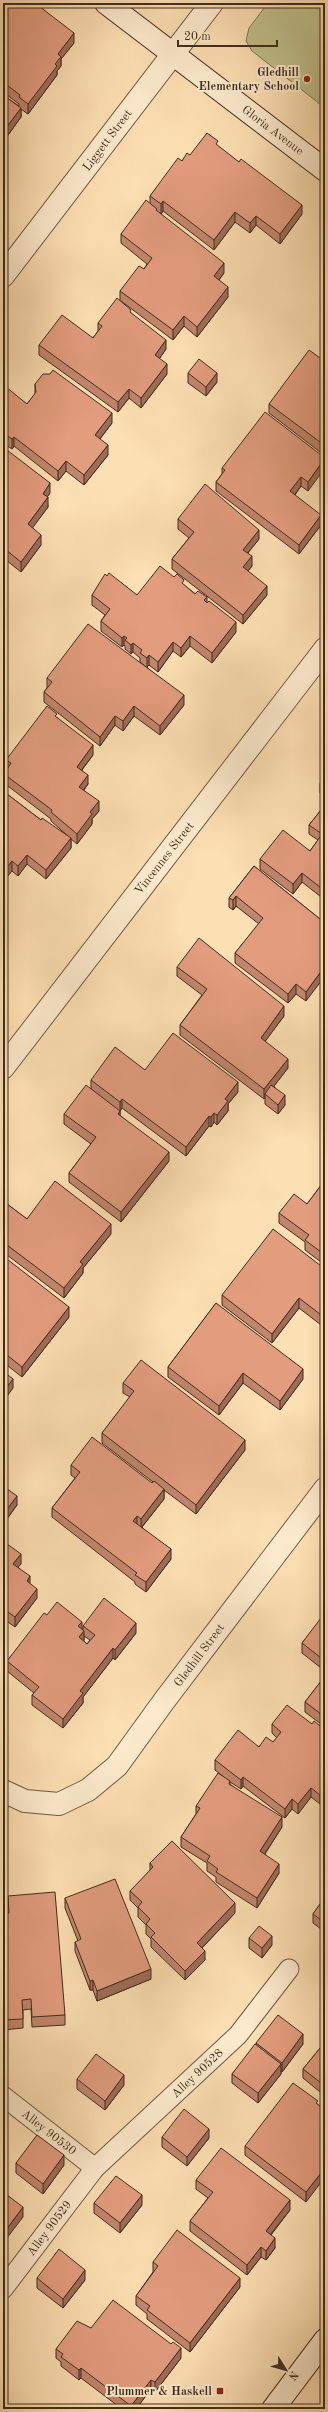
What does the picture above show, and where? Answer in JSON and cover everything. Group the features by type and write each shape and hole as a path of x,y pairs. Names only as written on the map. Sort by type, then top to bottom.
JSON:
{"street":[{"name":"Gloria Avenue","path":"106,3 172,55 325,170"},
{"name":"Liggett Street","path":"3,276 212,3"},
{"name":"Vincennes Street","path":"3,1068 325,649"},
{"name":"Gledhill Street","path":"3,1791 25,1802 59,1804 88,1790 117,1766 164,1701 325,1489"},
{"path":"272,2409 325,2340"}],"lane":[{"name":"Alley 90528","path":"96,2168 238,2035 289,1969"},
{"name":"Alley 90530","path":"3,2096 96,2168"},
{"name":"Alley 90529","path":"3,2289 96,2168"}],"green space":[{"name":"Gledhill Elementary School","path":"268,3 325,3 325,108 252,51 246,41 249,28"}],"building":[{"path":"3,3 35,3 74,33 58,54 61,57 55,64 57,66 28,104 19,97 20,95 3,82 3,32 8,26 3,22"},
{"path":"3,95 21,108 3,132"},
{"path":"207,133 218,141 216,144 239,162 241,159 302,205 280,234 256,216 250,223 235,212 214,240 163,201 161,204 150,196 178,158 182,161 187,153 190,155"},
{"path":"146,200 157,209 156,210 224,263 214,276 228,287 197,327 184,316 173,330 120,291 139,266 144,269 152,258 121,234"},
{"path":"117,298 131,310 130,312 166,340 155,355 167,364 141,398 129,389 118,402 39,345 62,315 93,338 102,326 98,323"},
{"path":"309,350 323,360 325,358 324,445 269,404"},
{"path":"199,359 217,373 206,387 188,373"},
{"path":"53,370 112,413 95,435 108,445 84,475 66,461 58,471 14,437 12,439 3,433 3,391 6,387 27,404 36,392 35,384 43,374 50,374"},
{"path":"265,412 325,458 308,482 301,477 290,491 321,515 299,545 216,482 225,470 222,468"},
{"path":"3,447 50,483 43,494 48,497 28,524 41,535 21,562 3,546"},
{"path":"205,484 259,530 243,550 252,556 243,567 267,586 243,615 172,559 194,532 178,519"},
{"path":"160,566 174,577 177,574 184,580 182,583 195,594 198,591 207,597 204,600 207,603 209,601 236,622 212,653 190,636 181,648 173,642 158,662 149,655 147,658 140,653 142,650 133,643 131,645 125,640 127,638 124,636 122,638 101,621 110,609 92,595 105,574 107,576 109,573 137,595"},
{"path":"88,624 184,695 160,726 134,706 123,721 115,716 100,737 44,692 52,682 47,678"},
{"path":"47,706 57,714 55,716 93,745 77,767 88,775 79,787 99,801 90,812 92,814 77,834 51,812 52,810 4,774 11,763 6,760"},
{"path":"325,777 325,787 320,784"},
{"path":"3,791 41,820 42,818 71,838 46,870 27,855 18,866 12,861 3,872"},
{"path":"325,805 325,891 302,873 293,884 260,859 283,830 310,851 322,834 309,825"},
{"path":"254,866 325,923 325,966 306,992 296,984 288,994 235,953 263,918 236,896 233,900 229,898"},
{"path":"199,938 284,1006 261,1038 288,1059 264,1089 180,1025 207,989 177,967"},
{"path":"173,1033 238,1082 225,1099 228,1101 217,1115 214,1113 211,1117 209,1116 186,1147 122,1099 120,1102 91,1080 115,1047 145,1070"},
{"path":"86,1085 120,1111 118,1114 169,1152 121,1212 69,1173 96,1137 64,1114"},
{"path":"271,1085 285,1095 278,1105 265,1094"},
{"path":"325,1180 325,1255 305,1240 309,1235 279,1213 294,1194 307,1204"},
{"path":"55,1181 111,1224 80,1262 83,1264 64,1288 3,1242 3,1201 27,1219"},
{"path":"273,1229 325,1269 325,1318 299,1298 272,1334 222,1295"},
{"path":"3,1256 69,1307 22,1367 3,1352"},
{"path":"216,1303 303,1369 280,1401 243,1373 219,1406 168,1367"},
{"path":"141,1360 245,1440 196,1505 102,1433 134,1391 123,1383"},
{"path":"3,1371 13,1379 3,1392"},
{"path":"92,1437 152,1483 154,1481 164,1489 141,1519 137,1516 133,1521 171,1549 146,1582 135,1575 137,1573 52,1508 80,1472 71,1465"},
{"path":"3,1486 17,1496 4,1513 3,1512"},
{"path":"3,1541 21,1554 13,1564 30,1576 27,1581 37,1589 15,1617 5,1610 3,1612"},
{"path":"104,1598 136,1623 115,1650 113,1648 80,1691 83,1693 63,1719 32,1695 39,1687 7,1661 44,1613 47,1615 57,1602 82,1622 78,1626 84,1631 79,1637 87,1644 95,1635 83,1626"},
{"path":"324,1614 325,1615 325,1661 302,1643"},
{"path":"325,1676 325,1717 305,1702"},
{"path":"287,1705 312,1724 314,1721 325,1730 325,1788 320,1795 311,1788 298,1804 292,1799 285,1809 243,1777 241,1780 215,1760 238,1730 259,1747 266,1737 273,1742 281,1732 272,1724"},
{"path":"218,1773 230,1781 229,1784 282,1817 260,1851 279,1864 257,1898 216,1872 218,1869 207,1861 210,1856 181,1837 200,1808 196,1806"},
{"path":"172,1841 235,1903 197,1943 205,1951 185,1971 151,1937 155,1933 146,1924 150,1919 138,1907 142,1902 130,1891 153,1867 150,1863"},
{"path":"115,1879 151,1969 97,1991 93,1980 90,1981 75,1942 81,1939 65,1898"},
{"path":"55,1892 65,2015 32,2017 31,1999 22,2000 23,2019 3,2020 3,1973 5,1973 3,1914 9,1913 8,1896"},
{"path":"325,1897 325,1923 313,1914"},
{"path":"259,1926 272,1936 262,1948 249,1938"},
{"path":"278,2015 303,2034 282,2063 256,2043"},
{"path":"325,2042 325,2086 303,2069"},
{"path":"255,2044 281,2064 258,2093 232,2074"},
{"path":"96,2054 124,2075 105,2101 77,2079"},
{"path":"293,2083 318,2101 316,2103 325,2110 325,2168 306,2192 245,2146"},
{"path":"184,2109 209,2129 187,2157 162,2137"},
{"path":"37,2135 64,2155 43,2184 16,2163"},
{"path":"221,2148 290,2200 266,2231 275,2238 266,2251 261,2247 247,2265 190,2221 213,2192 196,2180"},
{"path":"116,2176 142,2195 120,2223 94,2203"},
{"path":"3,2192 23,2207 3,2234"},
{"path":"177,2230 240,2278 190,2343 147,2310 150,2306 136,2296 158,2266 153,2262"},
{"path":"59,2249 85,2270 63,2299 37,2278"},
{"path":"113,2300 171,2344 173,2342 181,2348 155,2382 151,2380 131,2406 81,2368 79,2370 61,2357 63,2354 56,2349 77,2321 91,2328"}],"place":[{"name":"Gledhill Elementary School","path":"307,79"},
{"name":"Plummer & Haskell","path":"220,2391"}]}
